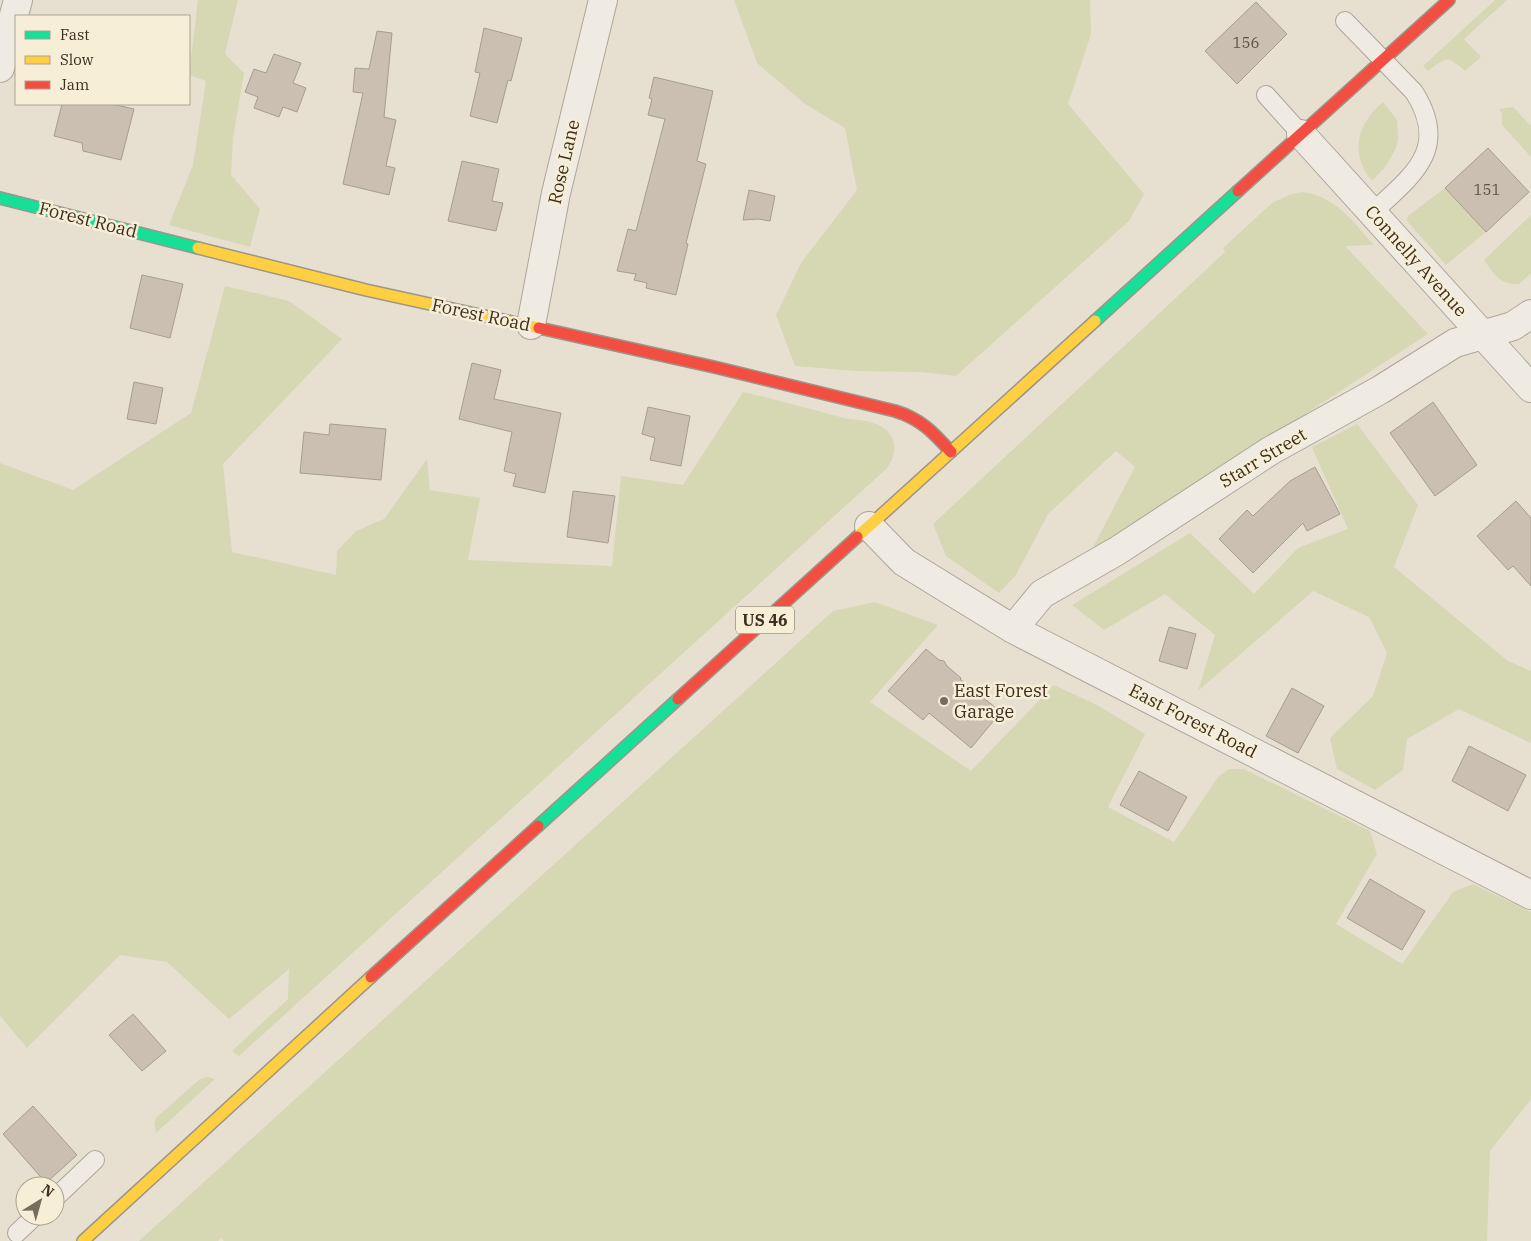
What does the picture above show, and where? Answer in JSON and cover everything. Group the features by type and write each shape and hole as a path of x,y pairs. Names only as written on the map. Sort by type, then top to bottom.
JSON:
{"main road":[{"name":"US 46","path":"83,1241 1449,0"},
{"name":"Forest Road","path":"0,198 366,290 714,366 880,406 920,422 951,452"}],"street":[{"path":"0,68 18,0"},
{"name":"Rose Lane","path":"531,326 556,193 603,0"},
{"name":"Connelly Avenue","path":"1301,134 1531,388"},
{"name":"Starr Street","path":"1013,628 1042,594 1117,551 1270,451 1380,390 1455,343 1513,326 1531,314"},
{"name":"East Forest Road","path":"869,526 904,562 1013,628 1531,895"}],"lane":[{"path":"1345,20 1414,92 1428,121 1429,135 1422,161 1373,212"},
{"path":"1266,95 1301,134"},
{"path":"65,1188 95,1160"},
{"path":"17,1238 27,1226"}],"green space":[{"path":"198,0 238,0 225,54 244,73 233,138 231,175 260,209 250,247 169,225 193,165 206,81 190,75"},
{"path":"734,0 1090,0 1091,34 1068,104 1144,194 1129,221 956,376 920,372 857,371 795,366 776,315 801,263 857,190 845,128 805,104 757,63"},
{"path":"1495,0 1507,0 1464,39 1481,57 1465,71 1450,60 1439,63 1428,71 1423,66"},
{"path":"1383,102 1397,120 1398,139 1396,148 1386,166 1372,181 1360,160 1359,139 1367,120"},
{"path":"1513,107 1531,126 1531,157 1502,125 1502,113 1499,109"},
{"path":"1445,188 1486,232 1446,265 1406,220 1409,215"},
{"path":"1302,192 1314,194 1334,204 1359,228 1374,245 1345,246 1428,334 1089,555 1135,467 1116,451 1048,514 1016,575 999,593 946,556 933,524 1225,252 1223,248 1272,203 1289,195"},
{"path":"1531,215 1531,273 1519,284 1507,283 1495,274 1484,260"},
{"path":"225,286 289,301 342,339 223,464 232,552 336,575 337,551 356,531 384,519 427,459 430,490 480,498 468,560 612,566 621,476 683,485 743,392 878,425 888,431 891,436 894,442 894,453 885,470 239,1056 232,1051 288,999 289,969 229,1019 167,962 120,955 27,1048 0,1016 0,463 73,490 191,413"},
{"path":"1357,424 1418,505 1394,567 1508,661 1531,671 1531,743 1459,709 1407,739 1403,770 1375,790 1337,769 1330,738 1373,696 1387,653 1369,617 1313,591 1198,691 1215,635 1165,594 1104,630 1072,605 1190,533 1254,594 1298,548 1348,529 1312,447"},
{"path":"875,602 938,625 870,702 971,771 1054,685 1099,706 1145,734 1108,807 1174,842 1218,777 1229,769 1244,769 1370,831 1377,854 1336,924 1402,964 1453,892 1473,884 1531,912 1531,1099 1490,1151 1487,1241 224,1241 221,1238 218,1241 139,1241 833,611"},
{"path":"208,1077 215,1079 156,1133 154,1122 157,1117 200,1079"}],"building":[{"path":"1256,2 1287,34 1237,84 1205,51"},
{"path":"484,28 522,38 511,81 508,80 497,123 470,116 480,73 475,72"},
{"path":"377,31 392,33 384,117 396,120 386,166 395,168 389,195 343,184 363,93 353,92 355,68 369,69"},
{"path":"274,54 301,63 293,83 306,88 297,112 283,107 279,117 254,108 258,97 245,92 254,69 266,73"},
{"path":"654,77 713,91 697,161 706,164 686,243 688,244 676,295 646,288 647,283 634,280 636,274 617,271 628,229 636,231 665,119 648,115 652,99 649,98"},
{"path":"62,105 116,105 134,109 121,160 83,151 82,143 54,136"},
{"path":"1488,148 1529,192 1486,232 1445,188"},
{"path":"462,161 499,169 492,201 503,203 496,231 448,221"},
{"path":"749,190 775,196 770,221 758,219 743,220"},
{"path":"142,275 183,284 170,338 130,328"},
{"path":"472,363 501,370 494,399 561,413 545,493 513,486 516,474 504,471 512,432 459,419"},
{"path":"134,382 163,388 156,424 127,419"},
{"path":"1433,402 1477,465 1435,496 1390,433"},
{"path":"648,407 690,416 681,466 650,460 655,438 642,434"},
{"path":"330,424 386,429 381,480 300,473 304,432 329,435"},
{"path":"1315,467 1340,514 1307,531 1303,523 1253,573 1219,539 1247,510 1253,516 1290,481"},
{"path":"573,491 615,496 608,543 567,537"},
{"path":"1516,501 1531,518 1531,586 1513,566 1508,570 1477,536"},
{"path":"1169,627 1196,634 1187,669 1159,661"},
{"name":"East Forest Garage","path":"926,649 939,660 944,661 960,679 1001,712 971,748 929,713 923,720 888,691"},
{"path":"1292,688 1324,706 1298,753 1266,736"},
{"path":"1469,746 1526,775 1508,811 1452,781"},
{"path":"1139,771 1187,797 1168,831 1120,805"},
{"path":"1370,879 1425,911 1402,950 1347,918"},
{"path":"133,1014 166,1051 142,1071 109,1035"},
{"path":"33,1106 77,1155 54,1176 40,1176 3,1134"}],"traffic: fast":[{"path":"1095,321 1238,191"},
{"path":"0,198 198,248"},
{"path":"538,826 678,699"}],"traffic: slow":[{"path":"198,248 366,290 539,328"},
{"path":"857,537 1095,321"},
{"path":"83,1241 371,977"}],"traffic: jam":[{"path":"1238,191 1449,0"},
{"path":"539,328 714,367 895,411 912,418 926,427 951,452"},
{"path":"678,699 857,537"},
{"path":"371,977 538,826"}],"place":[{"name":"East Forest Garage","path":"944,701"}]}
